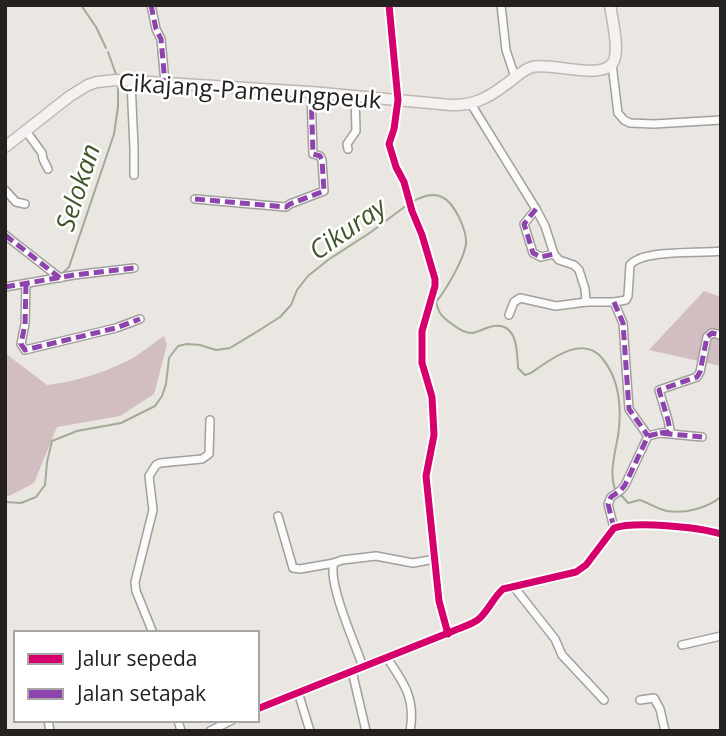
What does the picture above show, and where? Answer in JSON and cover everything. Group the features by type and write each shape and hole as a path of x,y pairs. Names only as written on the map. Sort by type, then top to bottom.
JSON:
{"main road":[{"path":"610,5 616,41 612,64"},
{"name":"Cikajang-Pameungpeuk","path":"5,147 70,96 97,82 123,81 311,92 451,105 480,101 535,66 590,70 604,69 612,64"}],"street":[{"path":"151,5 156,29 161,36 165,83"},
{"path":"389,5 398,100 394,130 388,144 422,235 435,279 422,334 422,366 431,393 434,431 426,473 439,601 448,634"},
{"path":"501,5 506,50 515,77"},
{"path":"612,64 618,113 624,120 654,124 721,120"},
{"path":"123,81 134,148 134,175"},
{"path":"195,199 286,206 324,191 322,160 313,153 311,92"},
{"path":"348,149 347,144 356,131 355,96"},
{"path":"471,104 536,209 554,254 559,260 574,265 579,270 586,302"},
{"path":"26,131 48,169"},
{"path":"5,190 16,202 25,204"},
{"path":"536,209 524,224 533,253 541,257 554,254"},
{"path":"5,235 57,276"},
{"path":"509,315 514,302 520,298 555,306 625,300 628,296 630,265 638,258 721,251"},
{"path":"5,287 57,276 134,268"},
{"path":"26,284 25,324 21,344 25,350 116,328 141,319"},
{"path":"614,302 623,323 629,408 648,436"},
{"path":"648,436 670,430 659,390 697,377 707,337 712,333 721,335"},
{"path":"152,631 135,582 153,510 149,476 160,463 202,459 209,454 210,420"},
{"path":"660,433 702,437"},
{"path":"614,528 608,504 613,495 625,485 648,436"},
{"path":"278,516 293,568 371,556 413,563 435,559"},
{"path":"259,708 448,634 481,617 503,589 576,572 586,565 614,528 649,526 706,529 721,534"},
{"path":"334,563 332,570 337,598 363,667"},
{"path":"514,587 555,639 562,654 604,700"},
{"path":"682,645 721,636"},
{"path":"387,658 410,696 410,731"},
{"path":"352,671 366,731"},
{"path":"298,692 310,731"},
{"path":"640,700 654,698 658,702 665,731"},
{"path":"210,731 228,722"}],"shaded area":[{"path":"704,291 721,297 721,366 649,350"},
{"path":"164,336 167,345 154,394 120,416 57,427 34,483 9,496 5,495 5,353 47,385 78,379 132,359"}],"waterway":[{"name":"Selokan","path":"81,5 106,48"},
{"name":"Selokan","path":"108,52 117,77"},
{"name":"Selokan","path":"59,274 69,267 114,134 118,83"},
{"name":"Cikuray","path":"412,202 430,195 442,197 456,211 464,232 466,244 462,258 436,302 446,319 469,333 494,326 508,329 515,340 518,368 525,375 557,356 585,348 594,351 608,366 616,385 619,405 613,470 615,490"},
{"name":"Cikuray","path":"5,502 21,503 36,497 45,485 52,441 77,431 121,423 155,406 166,384 169,358 178,346 200,345 216,350 230,348 258,331 280,317 291,305 297,290 308,276 407,205"},
{"name":"Cikuray","path":"618,494 628,503 640,500 674,512 696,509 721,497"}],"marked path":[{"path":"151,5 161,39 165,83"},
{"path":"195,199 286,207 324,191 322,160 320,156 313,154 311,92"},
{"path":"536,209 524,224 533,253 541,257 554,254"},
{"path":"5,235 60,278"},
{"path":"5,287 134,268"},
{"path":"26,284 25,324 21,344 25,350 116,328 140,319"},
{"path":"614,302 623,323 629,409 648,436"},
{"path":"660,433 670,430 659,390 697,377 707,337 712,333 721,335"},
{"path":"614,528 608,504 611,497 625,485 648,436 660,433 702,437"}],"cycle path":[{"path":"389,5 398,100 389,144 435,279 422,331 422,363 432,397 434,435 426,476 439,601 448,634"},
{"path":"259,708 471,624 480,618 503,589 576,572 586,565 614,528 636,525 667,526 721,534"}]}
